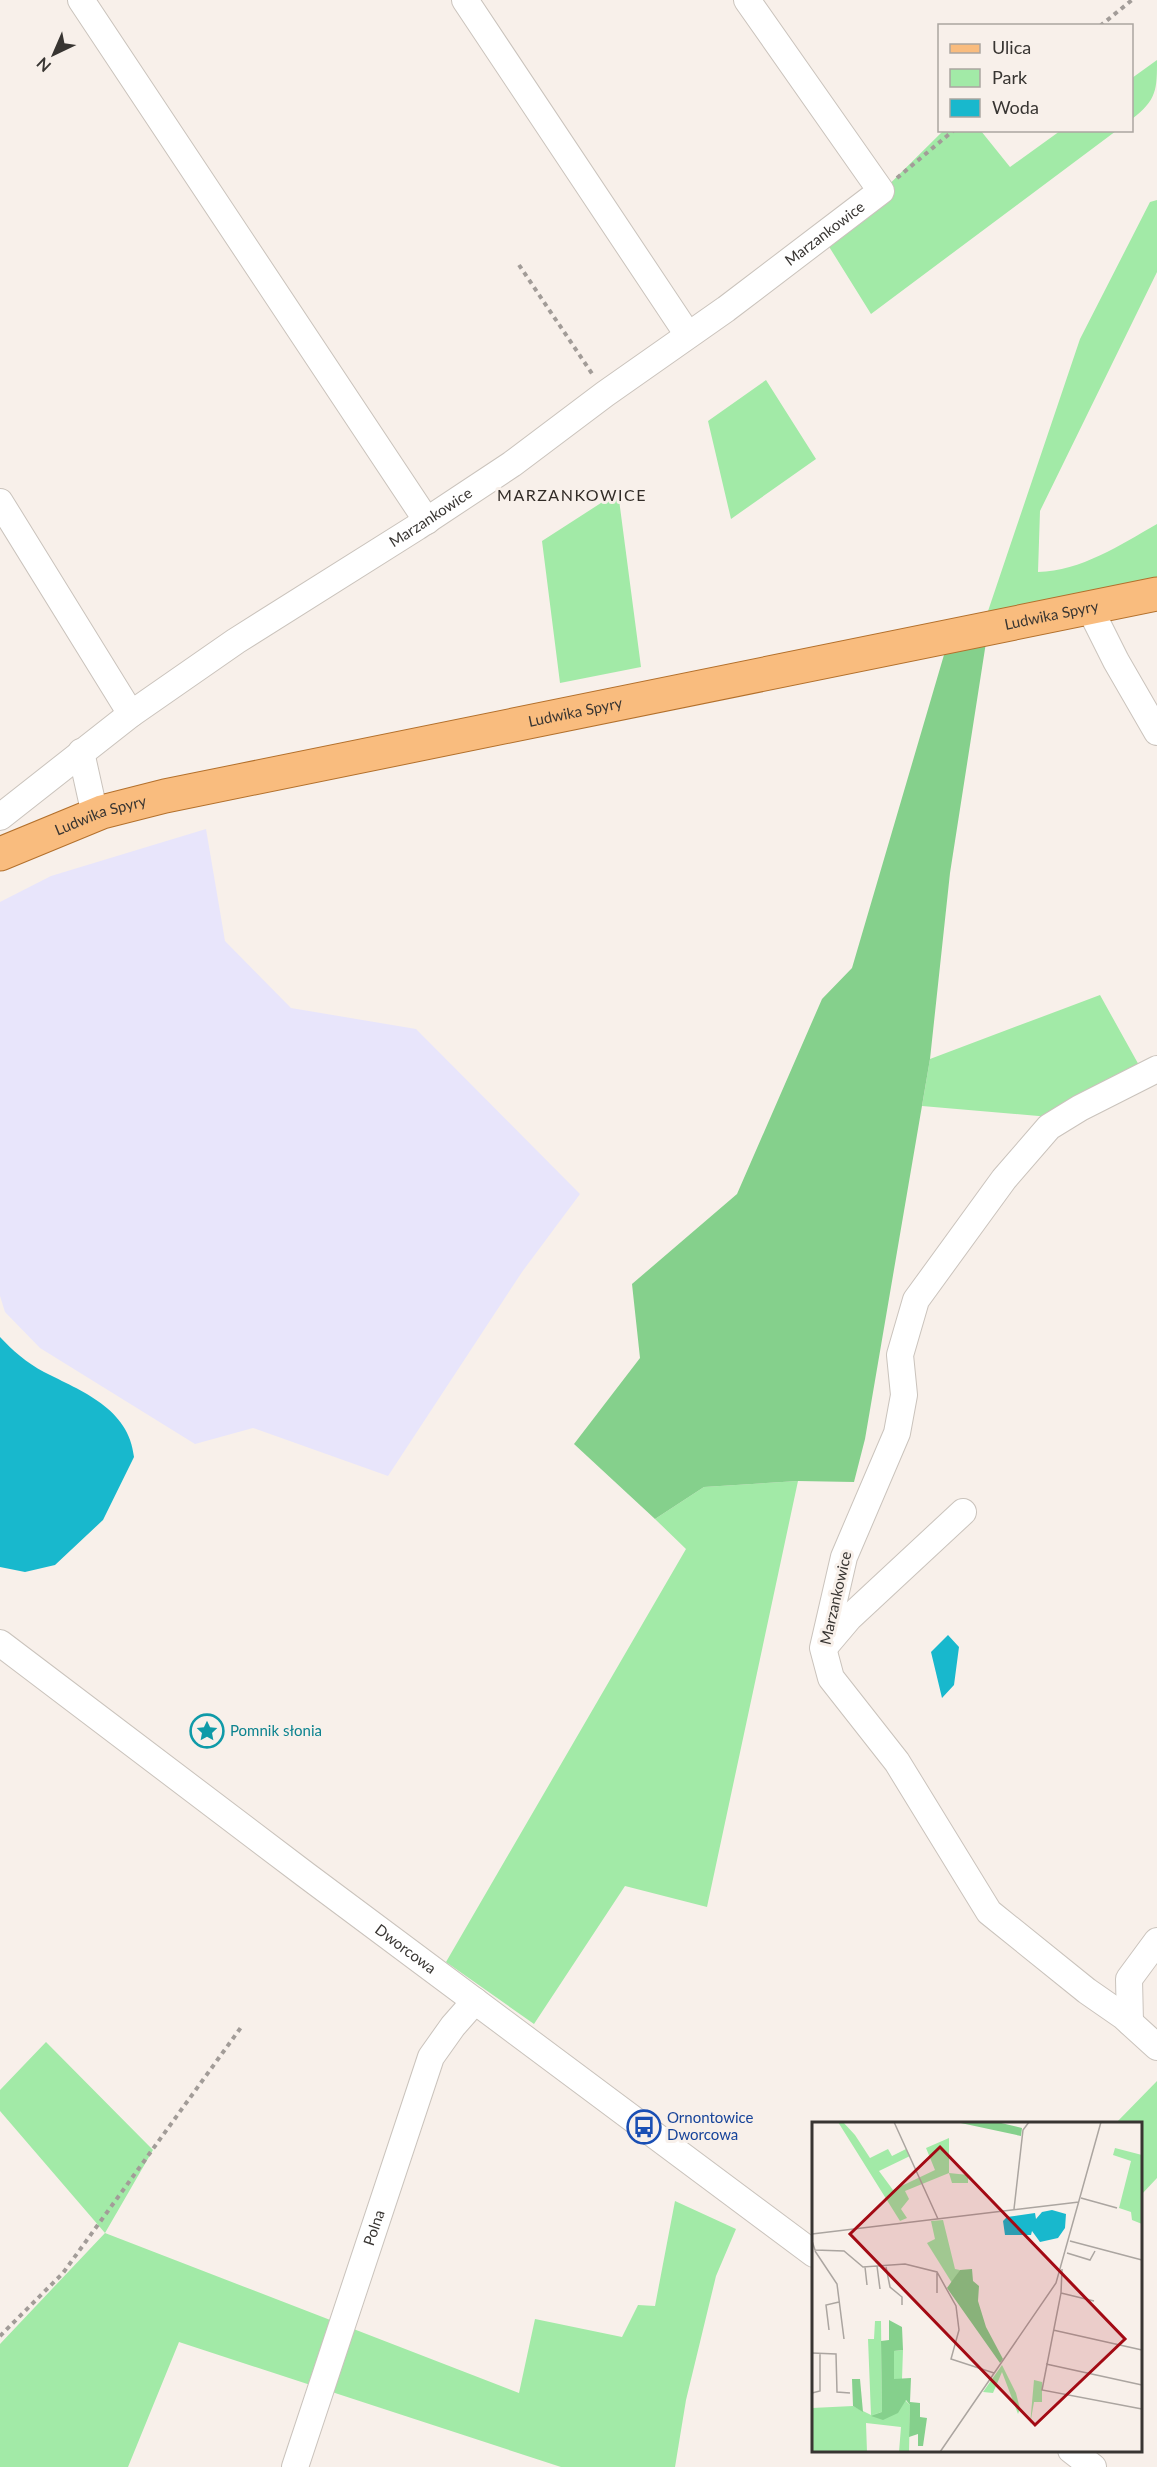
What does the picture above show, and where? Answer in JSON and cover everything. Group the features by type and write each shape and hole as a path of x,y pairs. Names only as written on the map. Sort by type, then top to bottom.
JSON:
{"main road":[{"name":"Ludwika Spyry","path":"0,854 95,814 165,796 1157,594"}],"street":[{"path":"81,0 427,520"},
{"path":"465,0 688,335"},
{"path":"747,0 881,191"},
{"name":"Marzankowice","path":"0,817 131,714 236,641 512,464 605,394 726,309 881,191"},
{"path":"0,502 131,714"},
{"path":"1089,607 1116,661 1157,732"},
{"path":"81,752 95,814"},
{"name":"Marzankowice","path":"1157,1070 1080,1108 1049,1127 1004,1179 916,1300 900,1355 904,1395 897,1433 844,1557 823,1648 831,1678 897,1762 988,1912 1130,2022 1157,2047"},
{"path":"823,1648 849,1618 963,1512"},
{"name":"Dworcowa","path":"0,1643 812,2253"},
{"path":"1130,2022 1129,1979 1157,1941"},
{"name":"Polna","path":"295,2467 431,2057 453,2026 475,2001"},
{"path":"1072,2452 1093,2467"}],"path":[{"path":"1102,24 1132,0"},
{"path":"881,191 952,132"},
{"path":"519,265 605,394"},
{"path":"0,2336 63,2273 242,2026"}],"shaded area":[{"path":"206,829 225,941 291,1008 416,1029 580,1194 522,1272 388,1476 253,1428 195,1444 40,1348 5,1312 0,1296 0,902 51,876"}],"green space":[{"path":"1157,60 1154,93 1146,106 1133,118 1133,77"},
{"path":"942,132 982,132 1010,167 1059,132 1115,132 871,314 828,245"},
{"path":"1157,200 1157,272 1040,511 1038,572 1070,567 1100,556 1157,524 1157,582 986,617 1080,339 1150,202"},
{"path":"766,380 816,459 731,519 708,421"},
{"path":"618,492 641,667 560,683 542,541"},
{"path":"987,636 950,873 930,1059 865,1439 854,1482 798,1481 704,1487 655,1519 574,1444 640,1358 632,1284 737,1194 822,999 852,968 946,648"},
{"path":"1100,995 1140,1067 1050,1117 922,1106 930,1059"},
{"path":"798,1481 707,1907 625,1886 534,2024 446,1962 686,1549 655,1519 704,1487"},
{"path":"46,2042 153,2150 105,2233 0,2111 0,2090"},
{"path":"1157,2081 1157,2178 1142,2194 1142,2122 1117,2122"},
{"path":"675,2201 736,2229 716,2276 686,2400 675,2467 561,2467 179,2342 128,2467 0,2467 0,2344 105,2233 519,2393 535,2319 622,2337 638,2305 655,2306"}],"water":[{"path":"0,1337 32,1365 101,1403 123,1426 130,1440 134,1457 103,1520 55,1565 25,1572 0,1567"},
{"path":"948,1635 959,1647 954,1685 942,1698 931,1652"}],"place":[{"name":"Pomnik słonia","path":"207,1731"},
{"name":"Ornontowice Dworcowa","path":"644,2127"}],"district":[{"name":"MARZANKOWICE","path":"572,495"}]}
